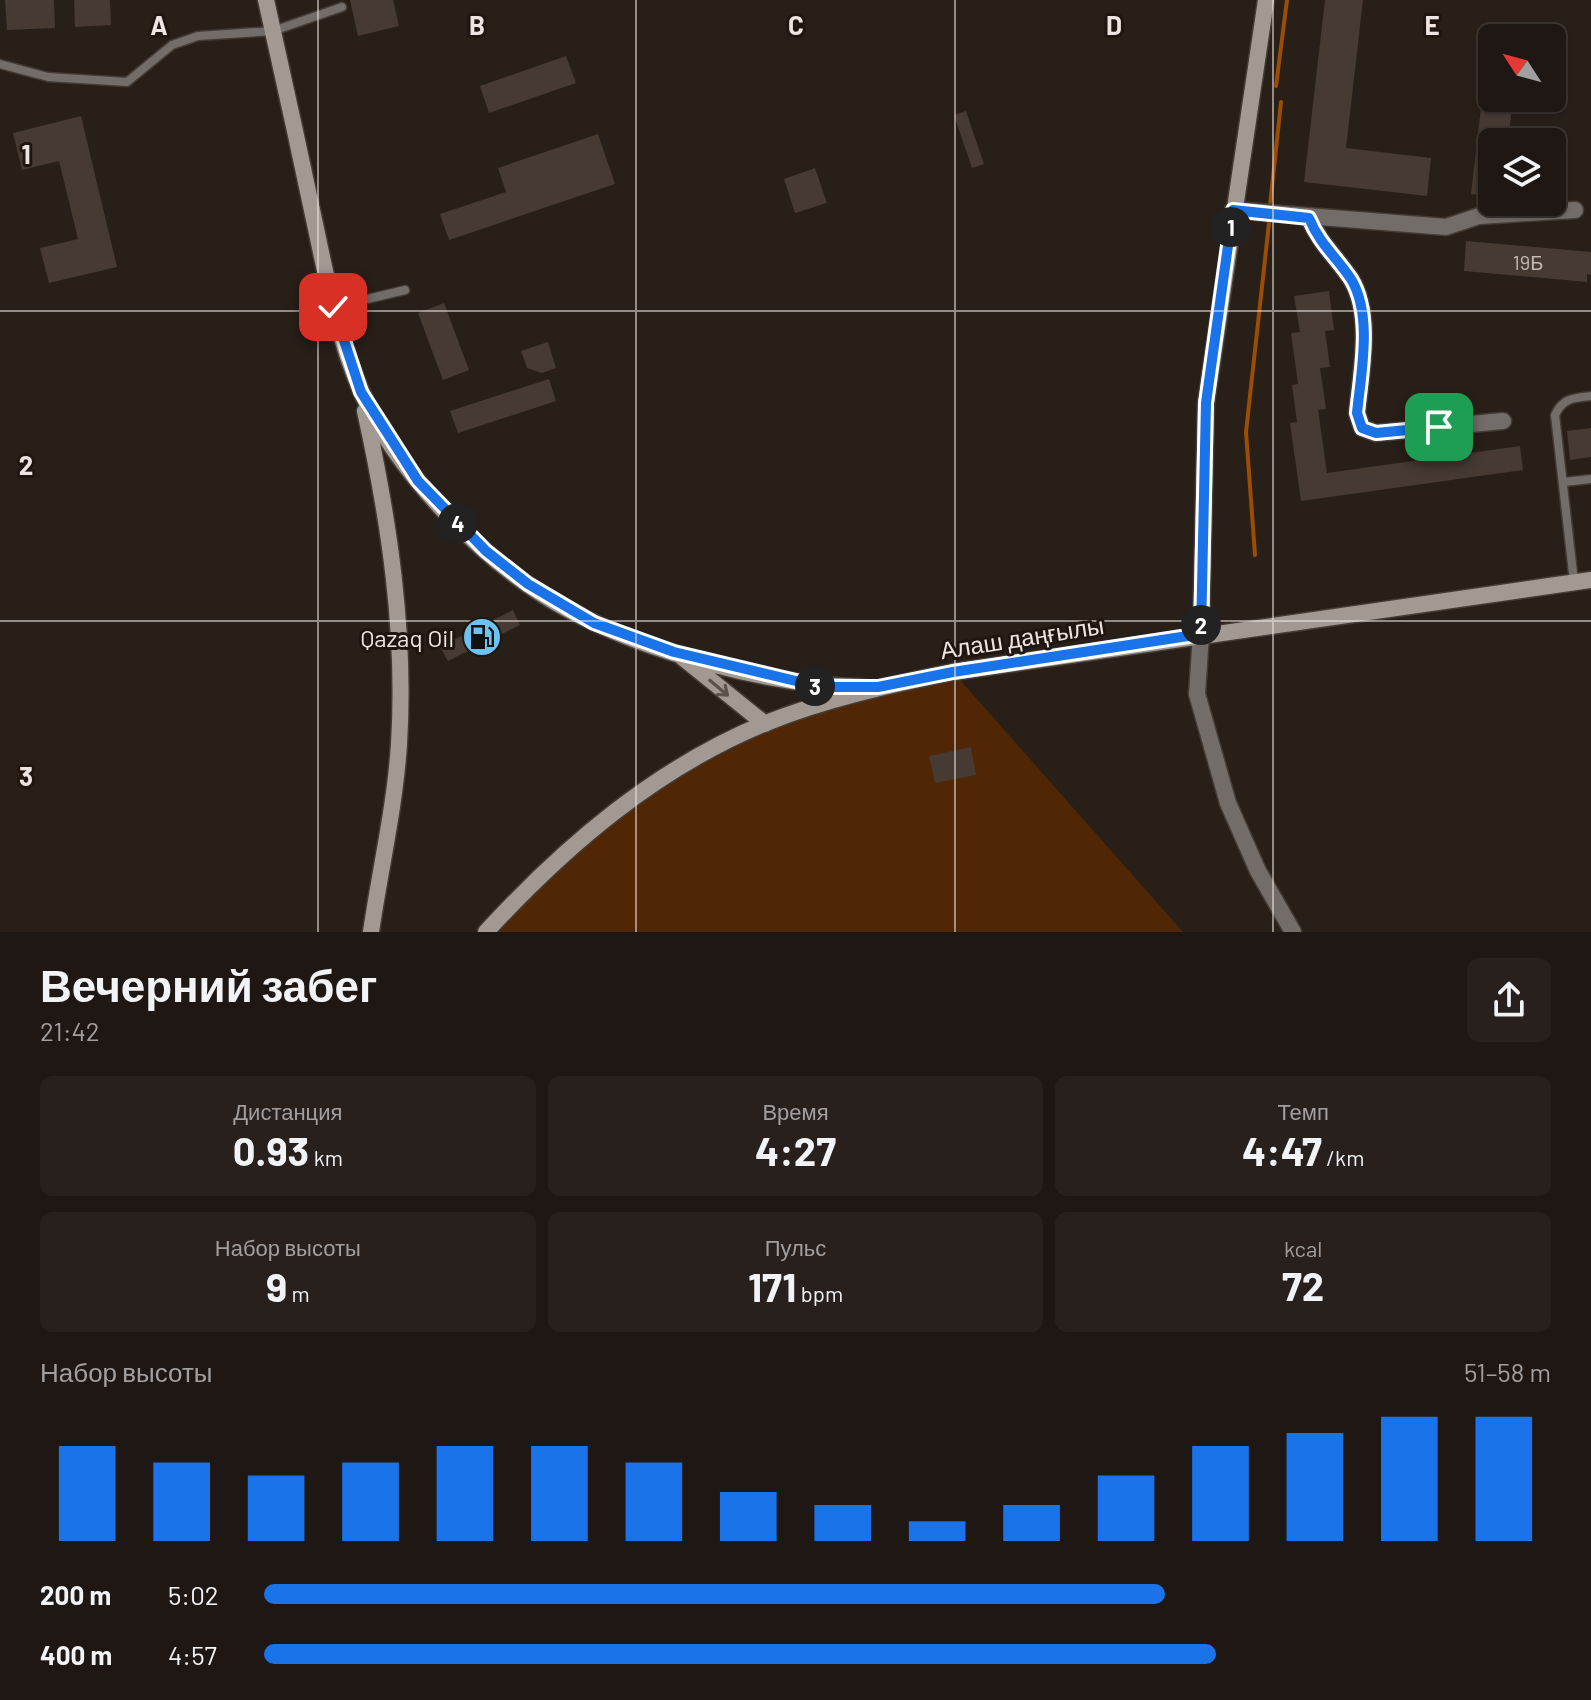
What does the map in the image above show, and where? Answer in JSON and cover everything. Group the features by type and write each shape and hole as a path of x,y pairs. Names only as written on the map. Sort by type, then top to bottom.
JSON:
{"main road":[{"path":"266,0 333,307 361,392 396,580 399,746 371,932"},
{"path":"1201,634 1206,403 1266,0"},
{"path":"361,392 418,481 486,551 564,608 674,652 821,687 878,687"},
{"name":"Алаш даңғылы","path":"486,932 545,869 598,822 704,755 765,724 878,687 953,672 1201,634 1583,582"},
{"path":"674,652 765,724"}],"street":[{"path":"1233,210 1446,227 1479,216 1575,210"},
{"path":"1309,218 1315,233 1350,278 1363,303 1357,413 1362,428 1376,433 1503,421"},
{"path":"1201,634 1197,694 1228,803 1258,871 1293,932"}],"lane":[{"path":"0,64 48,77 127,82 172,45 198,36 273,31 342,7"},
{"path":"333,307 405,290"},
{"path":"1583,582 1555,415 1560,404 1570,398 1591,396"},
{"path":"1564,482 1591,479"}],"shaded area":[{"path":"953,672 1183,932 486,932 598,822 765,724"}],"building":[{"path":"5,0 54,0 55,28 7,30"},
{"path":"74,0 110,0 111,25 75,27"},
{"path":"350,0 393,0 399,26 358,36"},
{"path":"1325,0 1363,0 1346,148 1431,158 1427,196 1304,182"},
{"path":"566,56 576,83 489,113 480,86"},
{"path":"966,111 984,164 972,168 954,115"},
{"path":"1480,112 1511,112 1510,128 1479,128"},
{"path":"81,116 117,267 49,283 40,248 78,239 59,161 22,170 13,133"},
{"path":"598,134 615,184 449,240 440,214 506,192 498,168"},
{"path":"1478,134 1478,195 1471,194"},
{"path":"815,168 827,203 795,213 784,179"},
{"path":"1466,241 1591,252 1591,275 1587,274 1587,282 1464,271"},
{"path":"1329,291 1334,330 1325,331 1330,367 1320,368 1326,409 1318,410 1327,473 1520,446 1523,470 1301,501 1290,423 1297,422 1292,385 1298,384 1291,333 1300,332 1294,296"},
{"path":"444,303 469,370 443,380 418,313"},
{"path":"548,342 556,368 542,373 527,368 521,351"},
{"path":"549,379 556,401 458,433 450,411"},
{"path":"1591,428 1591,457 1570,460 1567,431"},
{"path":"513,610 520,625 448,661 440,647"},
{"path":"971,747 976,775 935,783 929,756"}],"waterway":[{"path":"1276,86 1287,0"},
{"path":"1270,205 1281,102"},
{"path":"1255,555 1246,432 1269,223"}],"place":[{"name":"Qazaq Oil","path":"482,637"}],"route":[{"path":"333,307 361,392 418,481 486,551 528,584 594,623 674,652 821,687 878,687 953,672 1201,634 1206,403 1233,210 1309,218 1315,233 1350,278 1363,303 1357,413 1362,428 1376,433 1439,427"}]}
